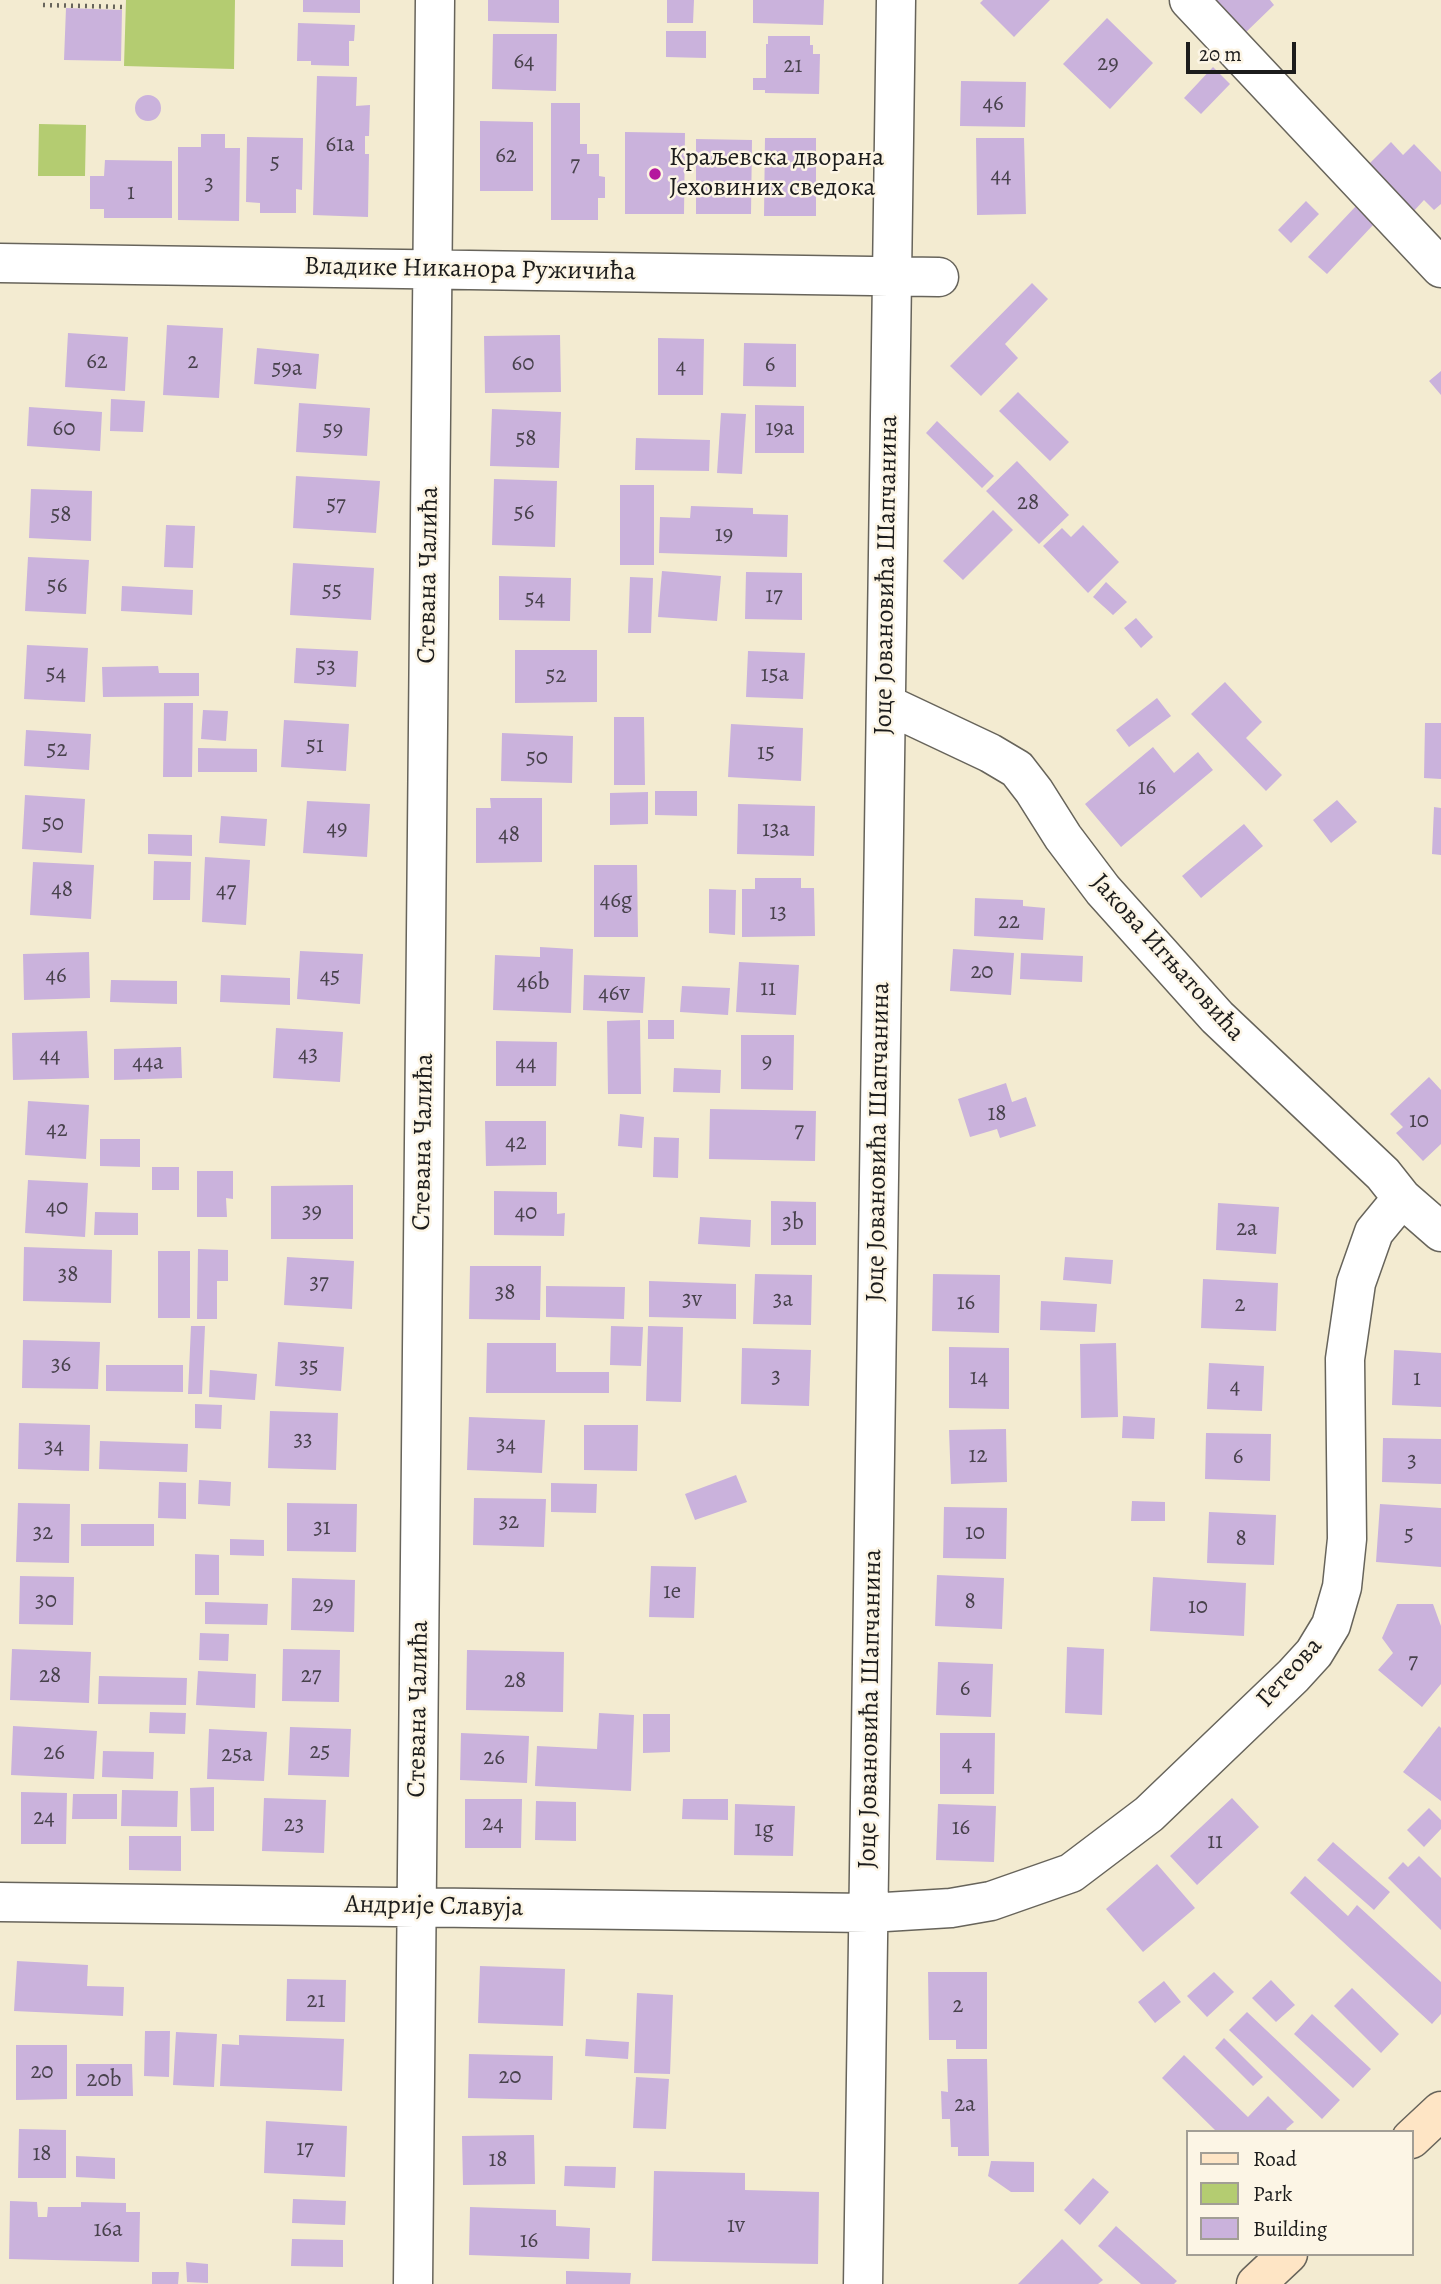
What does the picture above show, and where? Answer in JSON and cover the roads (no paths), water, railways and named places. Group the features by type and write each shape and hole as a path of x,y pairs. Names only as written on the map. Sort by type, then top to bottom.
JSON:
{"street":[{"name":"Стевана Чалића","path":"413,2284 435,0"},
{"name":"Јоце Јовановића Шапчанина","path":"863,2284 896,0"},
{"path":"1189,0 1441,268"},
{"name":"Владике Никанора Ружичића","path":"0,263 939,276"},
{"name":"Јакова Игњатовића","path":"886,704 990,753 1017,769 1103,890 1217,1017 1256,1057 1383,1174 1402,1198 1441,1232"},
{"name":"Гетеова","path":"869,1913 951,1908 991,1901 1071,1873 1149,1814 1314,1653 1331,1625 1342,1587 1346,1539 1345,1359 1356,1283 1374,1232 1402,1198"},
{"name":"Андрије Славуја","path":"0,1902 869,1913"},
{"path":"1413,2136 1441,2111"},
{"path":"1256,2284 1286,2256"}],"place":[{"name":"Краљевска дворана Јеховиних сведока","path":"655,174"}]}
